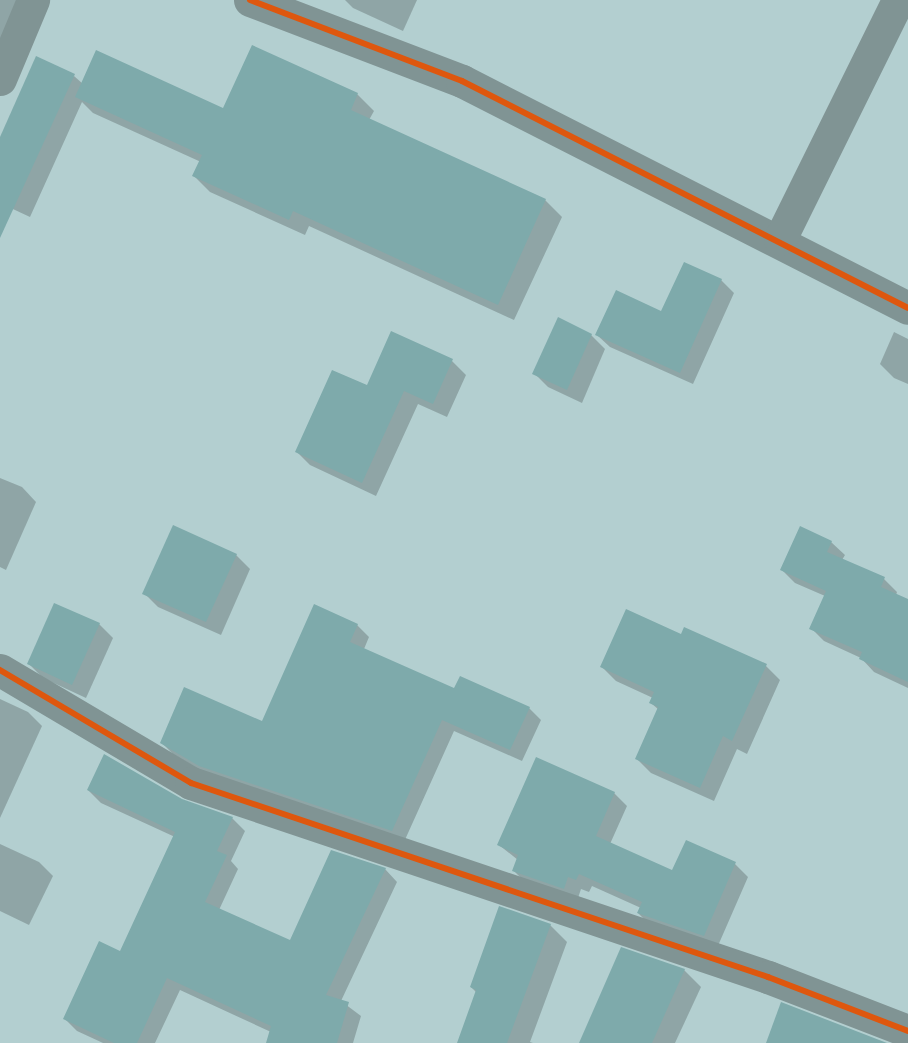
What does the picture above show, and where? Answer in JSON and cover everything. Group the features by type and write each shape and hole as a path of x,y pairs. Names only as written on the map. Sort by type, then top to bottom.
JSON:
{"street":[{"path":"0,79 33,0"},
{"path":"250,0 462,81 780,239 870,291 908,308"},
{"path":"780,239 898,0"},
{"path":"0,670 191,783 768,977 908,1031"}],"building":[{"path":"252,45 358,93 351,110 546,199 498,305 293,211 289,220 192,176 202,155 75,97 96,50 223,108"},
{"path":"36,56 75,74 0,238 0,137"},
{"path":"684,262 722,279 680,373 595,335 616,290 661,311"},
{"path":"558,317 592,334 567,390 532,374"},
{"path":"391,331 453,359 433,404 404,391 362,483 295,452 332,370 367,385"},
{"path":"173,525 237,554 206,622 142,594"},
{"path":"800,526 832,541 827,552 885,577 881,587 908,599 908,682 859,659 862,652 809,629 826,591 780,570"},
{"path":"54,603 100,623 72,685 27,664"},
{"path":"314,604 358,624 350,642 454,688 460,676 530,707 510,750 442,720 392,831 199,766 160,743 184,687 262,721"},
{"path":"626,609 681,634 684,627 767,664 732,741 723,736 700,788 635,759 658,707 649,703 654,692 600,667"},
{"path":"104,754 182,799 233,817 217,851 227,855 205,902 290,940 331,850 386,868 326,995 349,1002 337,1043 266,1043 271,1026 167,978 137,1043 114,1043 63,1019 99,941 120,951 175,832 87,790"},
{"path":"536,757 615,792 596,836 672,870 686,840 736,862 704,936 637,913 642,902 579,874 576,880 568,877 564,889 512,871 518,855 497,845"},
{"path":"499,906 551,924 507,1043 457,1043 476,990 470,987"},
{"path":"621,947 685,969 652,1043 579,1043"},
{"path":"781,1002 887,1043 766,1043"}],"cycle path":[{"path":"250,0 462,81 908,308"},
{"path":"0,670 191,783 768,977 908,1031"}]}
